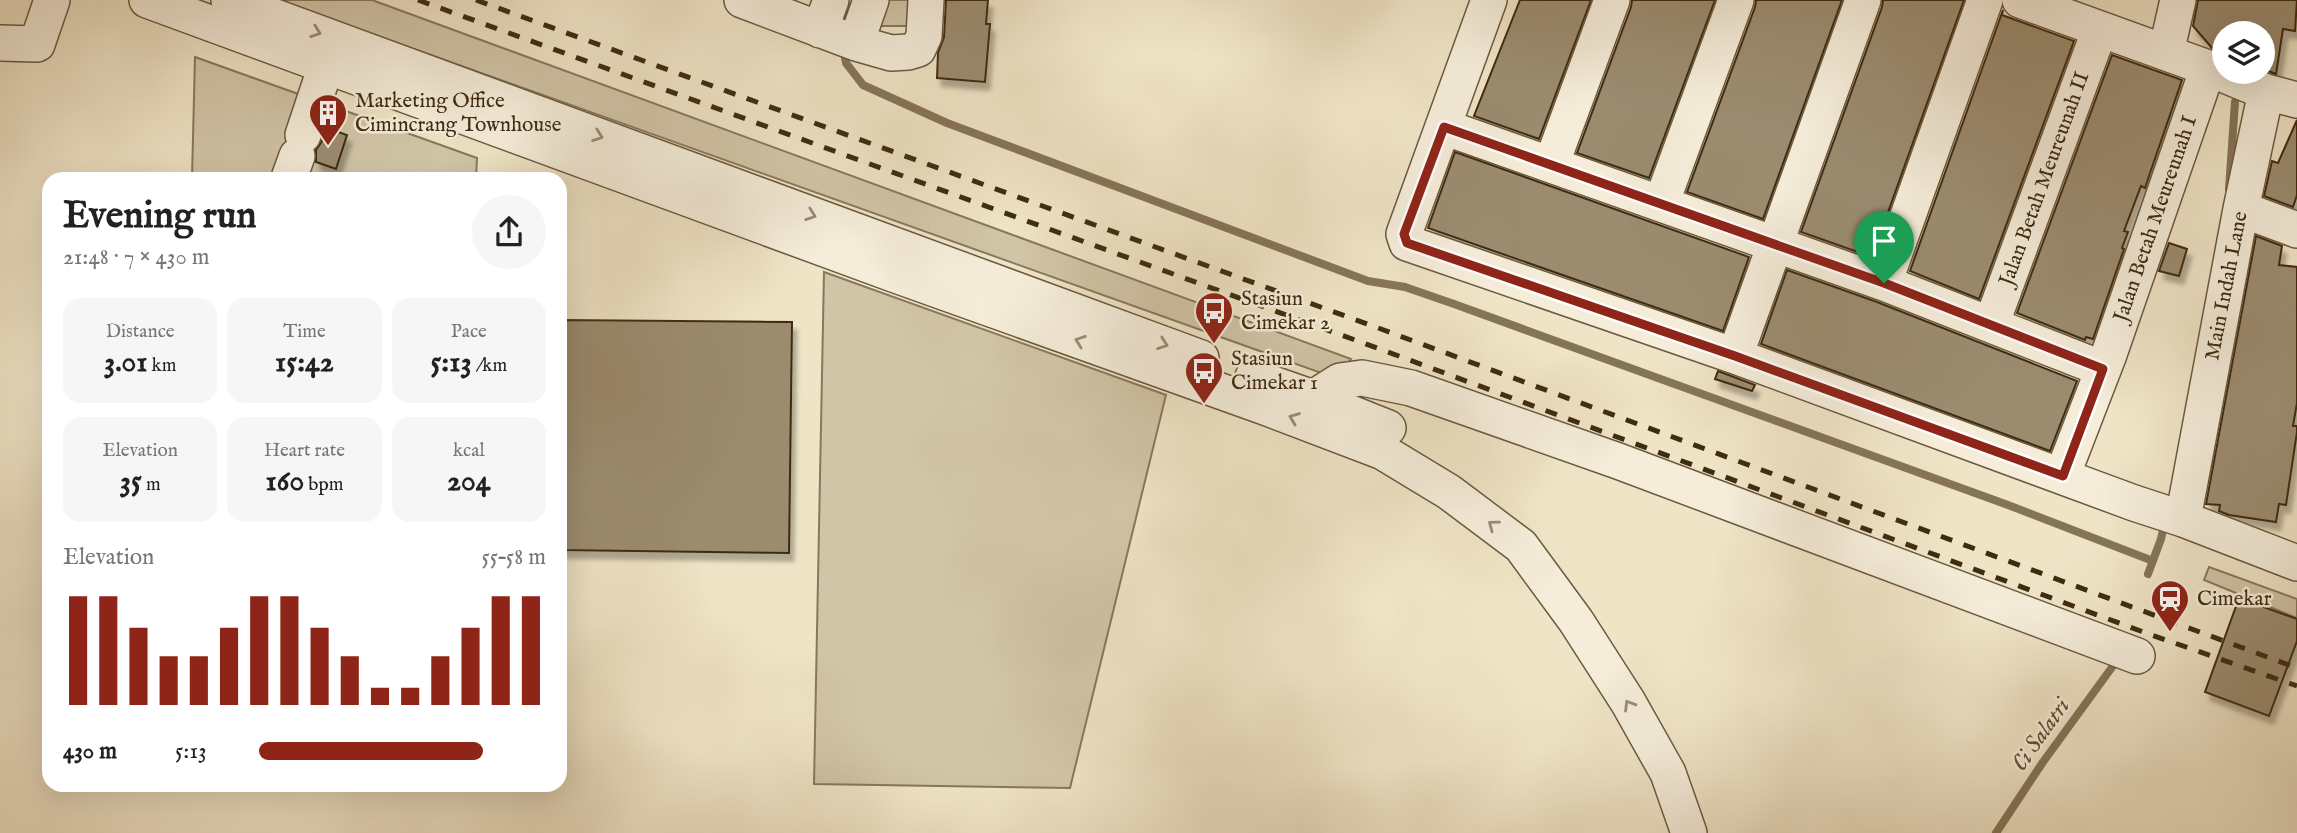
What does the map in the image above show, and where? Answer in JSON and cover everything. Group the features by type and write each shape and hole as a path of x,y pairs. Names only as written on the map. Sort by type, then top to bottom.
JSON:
{"street":[{"path":"0,43 37,44 52,0"},
{"path":"147,0 326,66 897,261 1313,398 1389,429 1456,469 1536,528 1598,610 1648,690 1690,768 1711,833"},
{"path":"229,0 1383,452 1449,492 1521,546 1576,621 1628,702 1668,773 1689,833"},
{"path":"742,0 833,28 891,53 918,49 924,36 926,0"},
{"path":"833,28 872,0"},
{"path":"1489,0 1404,234 1407,243 1735,356 2134,503 2295,553"},
{"path":"1551,165 1612,0"},
{"path":"1661,204 1736,0"},
{"path":"1735,356 1863,0"},
{"path":"1884,283 1985,0"},
{"path":"2020,0 2100,32 2212,70"},
{"path":"2166,53 2178,0"},
{"name":"Jalan Betah Meureunah II","path":"1992,325 2100,32"},
{"path":"297,157 326,66"},
{"name":"Jalan Betah Meureunah I","path":"2063,476 2212,82"},
{"path":"2256,84 2289,95"},
{"name":"Main Indah Lane","path":"2182,519 2241,209 2289,95"},
{"path":"1444,127 1884,283 2103,369"},
{"path":"2241,209 2297,230"},
{"path":"1313,398 1340,381 1362,378 1411,388 1618,461 2137,656"}],"shaded area":[{"path":"277,0 372,0 1351,359 1346,366 1324,374"},
{"path":"872,0 917,0 916,26 862,26"},
{"path":"195,57 477,158 476,172 192,172"},
{"path":"824,272 1166,395 1070,788 814,784"},
{"path":"2209,567 2297,599 2297,618 2204,580"}],"building":[{"path":"946,0 988,0 986,24 990,24 985,82 937,78 938,53 944,37"},
{"path":"1520,0 1591,0 1539,139 1474,116"},
{"path":"1632,0 1715,0 1649,178 1577,153"},
{"path":"1756,0 1842,0 1763,219 1687,192"},
{"path":"1883,0 1964,0 1872,257 1801,232"},
{"path":"2198,0 2297,0 2295,31 2283,29 2276,74 2275,21 2212,21 2212,48 2193,26"},
{"path":"2003,10 2002,15 2074,41 1979,299 1910,271"},
{"path":"2112,55 2182,80 2145,188 2141,186 2124,231 2128,232 2122,248 2124,249 2093,339 2086,337 2085,340 2017,313"},
{"path":"2297,120 2297,195 2293,207 2264,196 2272,161 2278,163"},
{"name":"Marketing Office Cimincrang Townhouse","path":"327,128 347,135 336,169 316,162 316,150"},
{"path":"1455,152 1749,257 1723,331 1428,228"},
{"path":"2256,236 2282,246 2279,265 2297,267 2297,403 2293,426 2297,426 2297,432 2286,505 2279,504 2276,522 2229,515 2219,511 2220,505 2206,504"},
{"path":"2169,243 2187,249 2179,276 2159,271"},
{"path":"1787,270 1877,302 2077,381 2050,451 1761,344"},
{"path":"567,320 792,322 789,553 567,550"},
{"path":"1718,371 1755,385 1752,391 1715,379"},
{"path":"2239,598 2297,619 2297,641 2269,716 2205,692"}],"waterway":[{"path":"843,48 846,63 863,85 947,123 1368,281 1405,287 1454,304 2008,505 2153,561"},
{"path":"2229,189 2235,102"},
{"path":"2148,574 2165,521"},
{"name":"Ci Salatri","path":"1996,833 2043,762 2118,659"}],"railway":[{"path":"418,0 2297,686"},
{"path":"476,0 1381,329 2297,668"}],"place":[{"name":"Marketing Office Cimincrang Townhouse","path":"328,147"},
{"name":"Stasiun Cimekar 2","path":"1214,345"},
{"name":"Stasiun Cimekar 1","path":"1204,405"},
{"name":"Cimekar","path":"2170,633"}],"route":[{"path":"1444,127 1884,283 2103,369 2063,476 1735,356 1407,243 1404,234 1444,127"}]}
